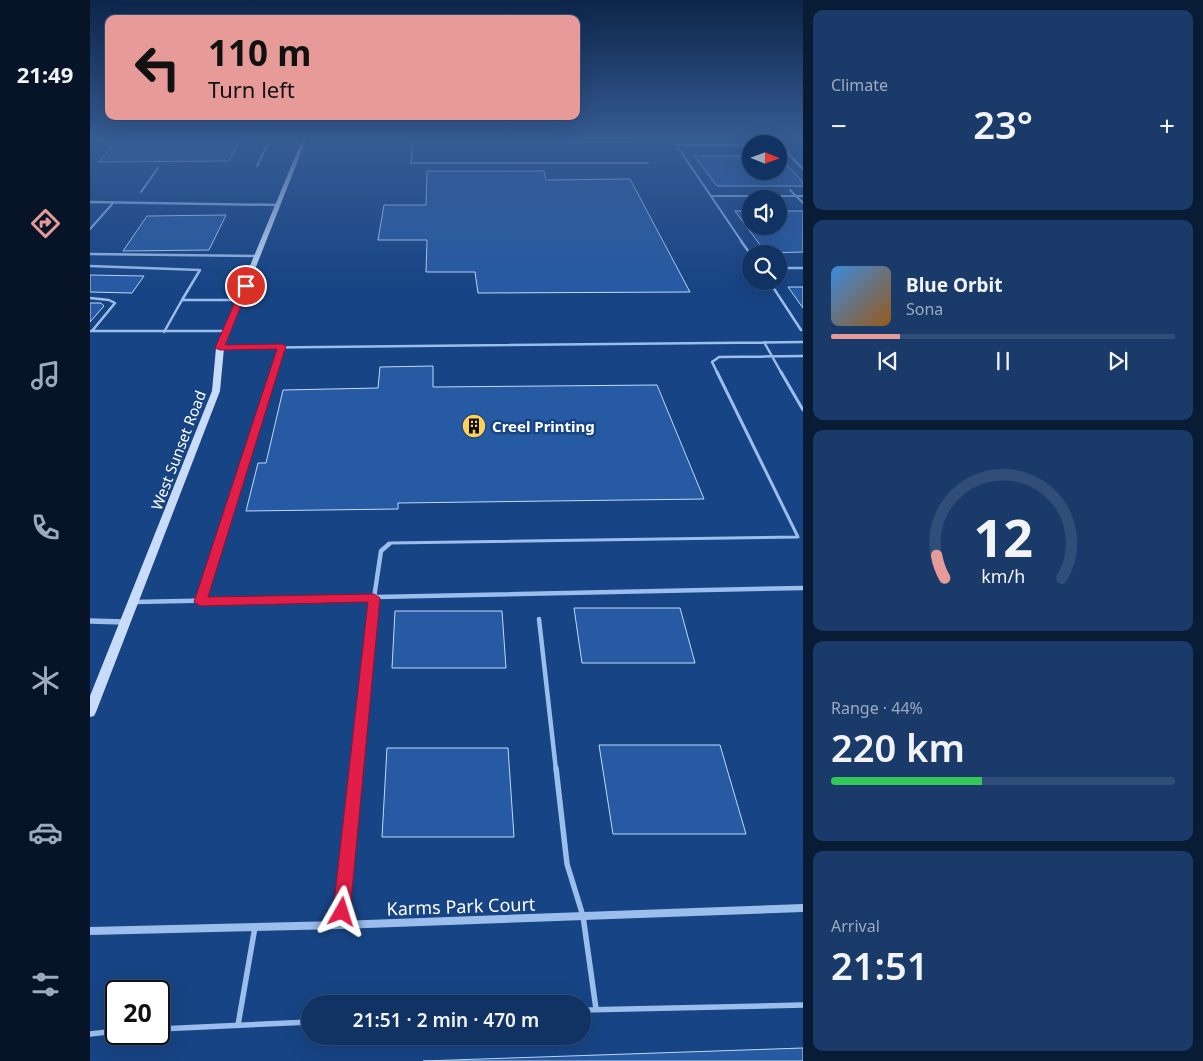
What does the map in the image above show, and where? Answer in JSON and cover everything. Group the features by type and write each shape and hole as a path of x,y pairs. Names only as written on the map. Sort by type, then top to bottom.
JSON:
{"main road":[{"name":"West Sunset Road","path":"90,712 216,391 220,348 285,190"}],"street":[{"path":"90,202 279,205"},
{"path":"90,621 124,622"},
{"name":"Karms Park Court","path":"90,931 255,928 803,908"}],"lane":[{"path":"707,190 744,245"},
{"path":"790,190 803,204"},
{"path":"711,196 803,196"},
{"path":"90,229 114,202"},
{"path":"90,254 258,256"},
{"path":"90,266 200,270 164,332"},
{"path":"787,268 803,268"},
{"path":"775,290 802,330"},
{"path":"90,298 109,300 115,303 91,331"},
{"path":"182,300 239,300"},
{"path":"91,331 164,332 227,330"},
{"path":"764,342 803,410"},
{"path":"220,348 803,342"},
{"path":"200,602 282,346"},
{"path":"340,925 374,598 381,552 386,546 391,544 798,537 712,362 719,357 726,356 803,356"},
{"path":"134,602 803,588"},
{"path":"539,619 567,864 583,916 596,1009"},
{"path":"238,1026 255,928"},
{"path":"591,1009 803,1006"},
{"path":"170,1029 301,1022"},
{"path":"90,1034 105,1033"}],"building":[{"path":"426,190 636,190 690,292 478,293 475,272 426,272 427,240 378,240 384,205 426,205"},
{"path":"735,211 742,211 742,220"},
{"path":"787,211 803,211 803,252 787,252 787,245 760,245 753,235 787,235"},
{"path":"226,215 209,250 123,251 147,216"},
{"path":"90,275 144,276 132,293 90,292"},
{"path":"788,287 803,287 803,308"},
{"path":"90,303 101,303 104,306 90,322"},
{"name":"Creel Printing","path":"433,366 433,387 657,385 704,499 398,503 398,509 246,511 258,463 266,463 283,390 378,388 380,367"},
{"path":"574,608 680,608 695,663 582,663"},
{"path":"395,611 502,611 506,668 392,668"},
{"path":"599,745 720,745 746,834 613,834"},
{"path":"387,748 508,748 514,837 382,837"},
{"path":"803,1048 803,1061 423,1061"}],"place":[{"name":"Creel Printing","path":"474,426"}],"route":[{"path":"246,286 220,348 282,346 200,602 374,598 342,912"}]}
